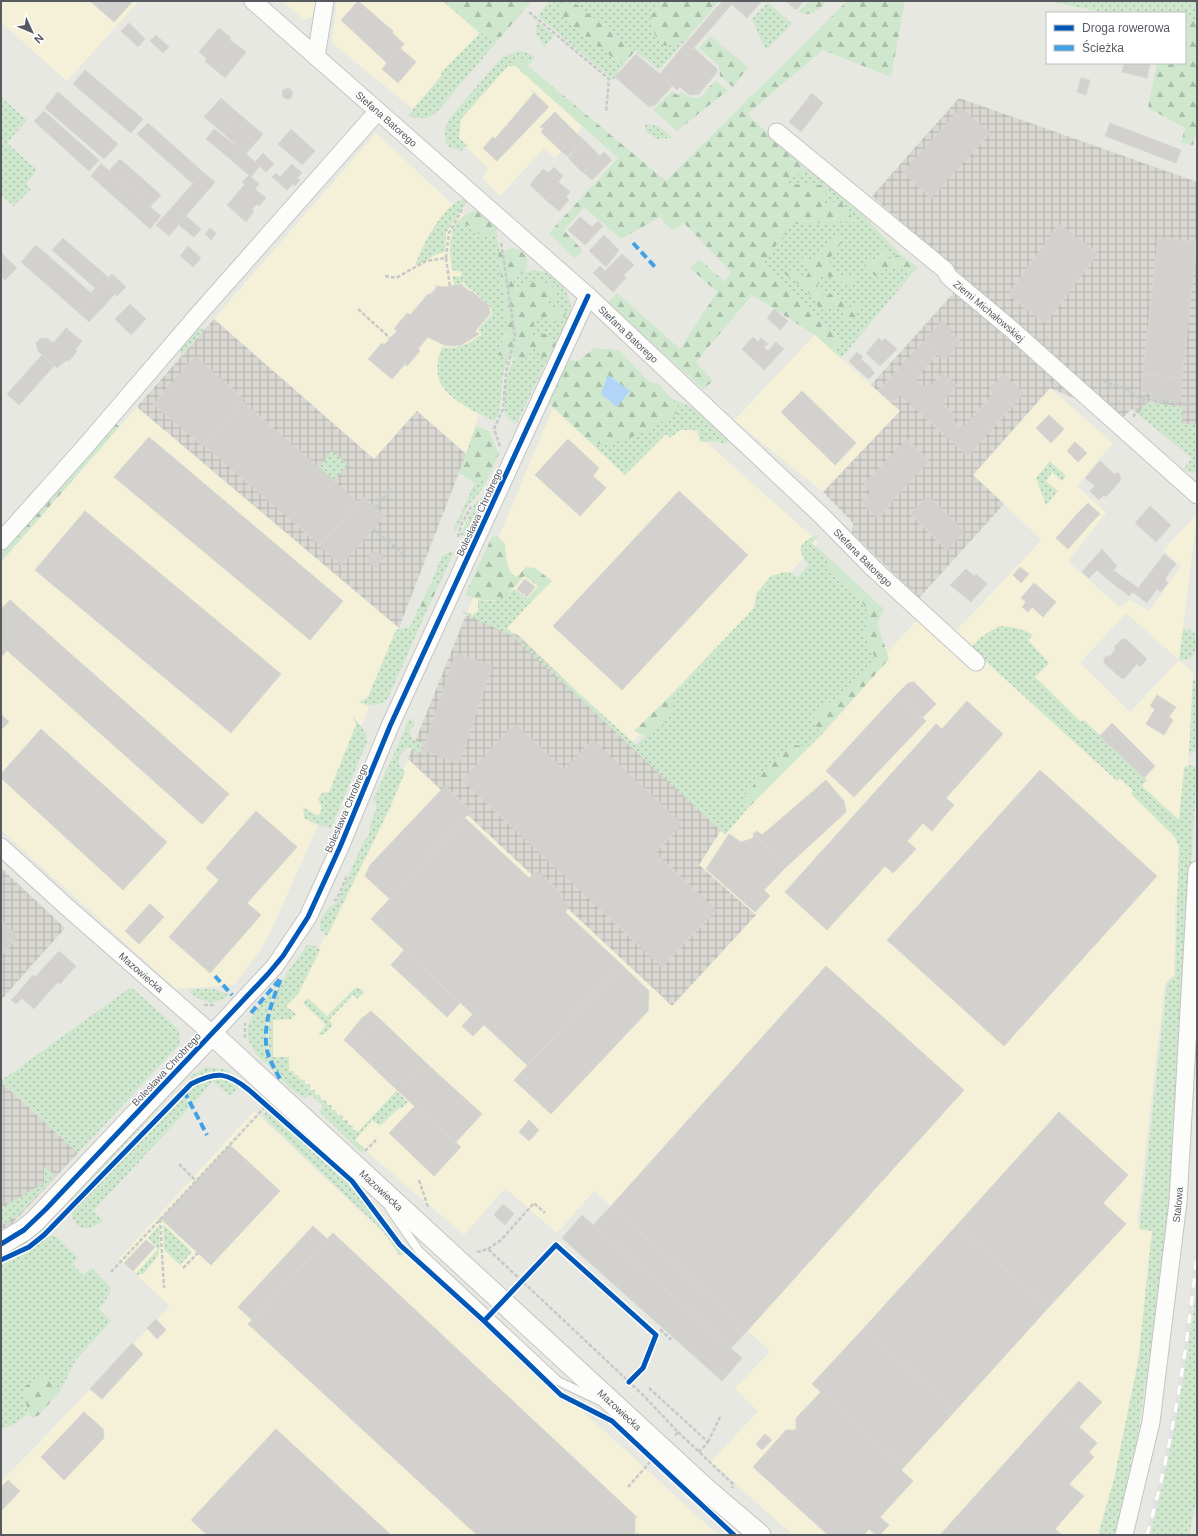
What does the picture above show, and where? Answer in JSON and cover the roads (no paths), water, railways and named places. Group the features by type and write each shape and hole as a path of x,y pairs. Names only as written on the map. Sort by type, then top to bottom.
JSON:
{"street":[{"name":"Stefana Batorego","path":"253,1 588,296 816,509 873,568 976,662"},
{"path":"316,57 325,1"},
{"path":"1,541 83,449 189,324 378,111"},
{"name":"Ziemi Michałowskiej","path":"777,132 945,270 949,277 1010,328 1197,495"},
{"name":"Bolesława Chrobrego","path":"1,1244 34,1222 212,1034 275,966 308,917 340,847 390,726 588,296"},
{"name":"Mazowiecka","path":"1,847 68,908 212,1034 708,1491 760,1535"},
{"name":"Stalowa","path":"1124,1535 1151,1422 1178,1202 1197,870"}],"water":[{"path":"608,375 630,391 617,407 601,394"}],"railway":[{"path":"1147,1535 1172,1431 1189,1325 1197,1254"}]}
